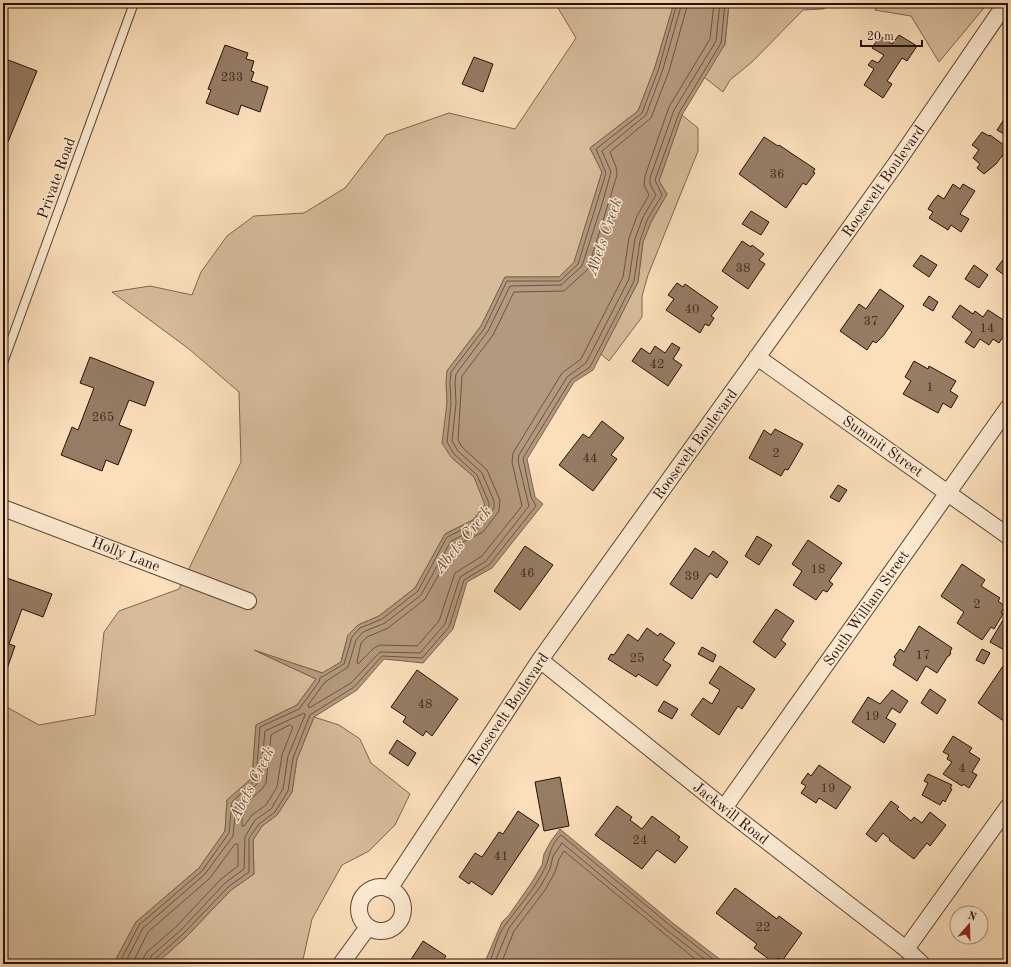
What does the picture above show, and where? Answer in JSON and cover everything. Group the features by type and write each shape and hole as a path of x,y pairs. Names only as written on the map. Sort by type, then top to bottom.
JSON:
{"street":[{"name":"Roosevelt Boulevard","path":"389,888 540,660 895,165 1006,3"},
{"name":"Summit Street","path":"757,358 1008,536"},
{"name":"South William Street","path":"724,808 1008,408"},
{"name":"Holly Lane","path":"3,508 248,601"},
{"name":"Jackwill Road","path":"540,660 724,808 906,949 922,964"},
{"path":"906,949 1008,807"},
{"path":"378,887 389,888 401,901 403,911 400,919 394,927 386,931 377,931 368,927 361,920 358,909 361,899 368,891 378,887"},
{"path":"341,964 368,927"}],"lane":[{"name":"Private Road","path":"3,364 134,3"}],"shaded area":[{"path":"555,3 674,3 655,67 638,111 590,148 602,172 574,263 559,277 505,277 481,326 447,371 447,403 451,457 474,477 486,504 473,520 445,534 415,588 379,616 358,625 348,635 341,662 323,673 258,652 316,679 297,705 256,725 252,778 227,800 225,831 199,868 136,922 117,957 117,964 3,964 3,705 39,725 95,715 104,632 119,611 179,589 241,462 239,392 189,349 112,292 150,286 192,295 201,272 227,236 254,216 304,213 345,188 386,135 449,113 515,129 576,38"},
{"path":"729,3 834,3 823,9 803,10 752,62 730,80 723,92 704,77 725,44"},
{"path":"877,3 988,3 939,62 911,16 875,10"},
{"path":"682,115 698,128 698,151 648,275 642,296 642,317 609,361 601,354 638,282 643,242 651,222 667,194 659,181"},
{"path":"314,717 339,725 360,739 371,763 410,794 395,825 369,851 342,865 312,919 302,964 156,964 187,936 231,890 254,874 253,840 262,826 277,815 292,792 297,759"}],"water":[{"name":"Abets Creek","path":"674,3 729,3 725,44 682,115 659,181 667,194 651,222 643,242 638,282 593,370 574,382 527,459 535,497 543,504 492,568 467,582 453,629 423,663 384,659 357,690 314,717 297,759 292,792 277,815 262,826 253,840 254,874 231,890 187,936 156,964 117,964 117,957 136,922 199,868 225,831 227,800 252,778 256,725 297,705 316,679 254,650 322,673 341,662 348,635 358,625 379,616 415,588 445,534 473,520 485,505 474,477 451,457 442,443 447,403 447,371 481,326 505,277 559,277 574,262 602,172 590,148 638,111 655,67"},
{"path":"560,829 674,924 726,964 484,964 502,922 509,915 532,882 542,865 544,854"}],"building":[{"path":"899,35 917,46 907,61 902,58 887,81 892,84 883,98 864,85 874,69 868,65 872,60 878,63 884,55 872,48 880,36 892,44"},
{"path":"225,45 248,53 246,59 254,61 251,71 254,72 251,81 268,87 260,112 241,105 238,115 206,103 211,90 208,89"},
{"path":"474,57 493,64 483,92 462,84"},
{"path":"3,58 37,71 8,142 3,140"},
{"path":"1007,115 1008,116 1008,136 997,130"},
{"path":"982,132 989,136 990,135 1008,148 996,164 984,174 977,168 980,164 973,158 979,150 972,145"},
{"path":"764,137 815,169 813,172 815,173 806,185 803,183 786,208 739,174"},
{"path":"953,184 960,189 963,184 975,191 960,214 969,219 961,232 951,225 948,230 929,218 933,212 928,209 933,201 938,195 944,199"},
{"path":"751,211 769,222 761,235 742,224"},
{"path":"742,241 751,247 752,245 764,254 759,260 765,264 748,289 722,271"},
{"path":"921,255 937,265 929,277 913,266"},
{"path":"1005,257 1008,259 1008,278 996,269"},
{"path":"974,265 988,275 979,288 965,279"},
{"path":"677,283 683,287 685,284 718,307 711,316 714,318 709,326 705,324 700,333 666,310 674,299 668,295"},
{"path":"880,289 904,306 883,336 876,343 873,341 867,350 840,331 859,304 866,309"},
{"path":"929,296 938,302 933,311 923,305"},
{"path":"960,305 973,314 975,311 983,317 988,310 1008,323 1008,330 999,343 993,339 989,345 980,339 974,348 965,342 972,332 952,317"},
{"path":"672,343 680,348 673,359 682,365 668,386 632,361 641,348 650,354 655,346 665,353"},
{"path":"90,357 154,382 145,406 129,400 119,425 132,430 118,465 106,460 102,471 61,455 72,427 78,430 94,388 80,383"},
{"path":"914,361 928,369 929,366 956,381 950,391 958,396 951,408 943,403 938,413 903,394 911,381 905,377"},
{"path":"602,421 624,438 611,455 617,459 593,491 559,465 583,434 589,438"},
{"path":"775,429 803,444 788,470 785,469 781,476 749,458 764,430 771,435"},
{"path":"838,485 847,490 839,502 830,497"},
{"path":"757,536 772,545 759,565 745,556"},
{"path":"808,540 842,563 829,581 833,584 827,592 823,590 816,600 793,585 802,571 792,564"},
{"path":"525,546 553,565 520,610 494,591"},
{"path":"695,548 709,557 713,551 728,562 717,578 710,573 692,599 670,584"},
{"path":"962,564 985,580 981,586 1000,598 998,601 1005,606 1001,613 1003,614 994,629 991,627 982,640 957,623 964,612 941,596"},
{"path":"4,577 52,594 43,617 22,609 9,644 15,646 7,669 3,668"},
{"path":"776,609 794,621 781,640 786,644 775,658 753,642"},
{"path":"1003,620 1008,623 1008,652 990,642"},
{"path":"919,626 952,648 951,653 937,673 926,666 917,681 893,665 896,659 894,657 900,649 904,652"},
{"path":"647,628 658,636 660,633 675,643 663,660 671,665 657,686 638,674 636,677 608,659 611,654 614,655 628,634 638,641"},
{"path":"702,647 716,655 713,662 698,654"},
{"path":"982,649 990,653 984,664 976,660"},
{"path":"720,666 755,689 742,709 738,706 719,735 691,715 703,698 712,704 720,690 709,683"},
{"path":"1003,666 1008,670 1008,724 978,703"},
{"path":"417,670 458,699 432,736 426,731 423,736 403,722 406,717 391,707"},
{"path":"930,689 946,700 937,714 921,703"},
{"path":"892,690 908,701 900,713 892,708 886,718 896,724 884,743 852,722 868,697 880,704"},
{"path":"664,701 678,709 672,719 658,711"},
{"path":"953,736 972,748 969,752 980,759 972,772 977,775 969,788 963,784 962,786 943,774 952,762 947,759 949,755 943,752"},
{"path":"397,740 416,753 408,766 389,753"},
{"path":"819,765 851,787 836,809 819,798 816,803 801,793 806,786 801,783 808,773 811,776"},
{"path":"928,774 952,785 950,788 952,789 945,802 943,800 940,805 922,795 928,783 924,781"},
{"path":"560,777 569,826 544,831 535,782"},
{"path":"891,801 899,807 897,809 911,821 914,817 922,823 930,812 946,825 930,846 927,843 914,859 889,840 890,839 883,833 876,842 866,834"},
{"path":"617,806 632,817 630,820 642,829 652,816 680,837 678,840 688,847 675,863 657,850 642,869 595,835"},
{"path":"518,811 539,825 492,895 471,881 469,884 459,877 475,853 482,857 499,832 503,834"},
{"path":"735,888 777,919 779,916 802,933 782,961 778,958 774,963 754,948 757,944 716,913"},
{"path":"423,941 446,956 441,964 408,964"}]}
